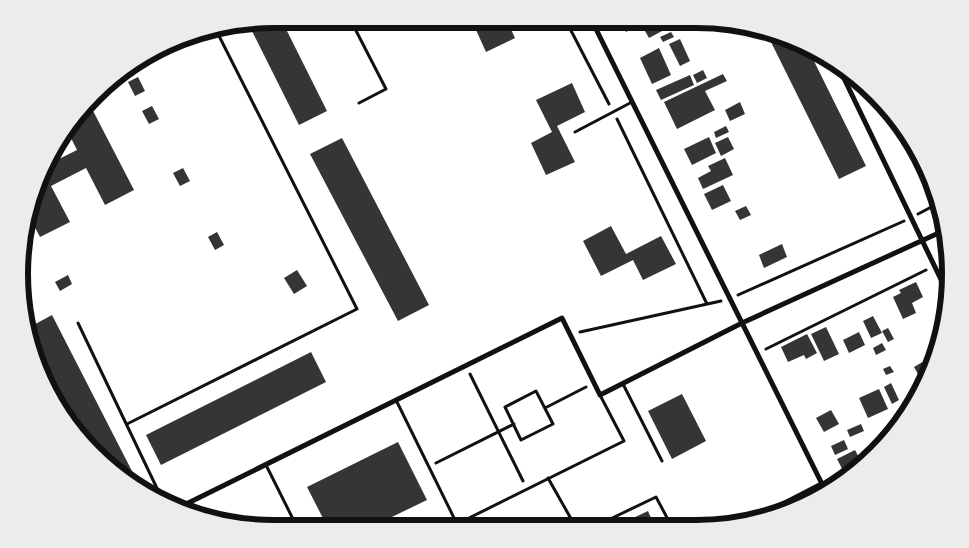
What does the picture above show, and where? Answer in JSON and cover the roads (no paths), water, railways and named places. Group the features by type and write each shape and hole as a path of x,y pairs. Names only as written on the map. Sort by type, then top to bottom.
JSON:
{"street":[{"path":"595,28 821,483"},
{"path":"843,77 942,281"},
{"path":"186,504 562,318 600,395 742,323 938,233"}],"lane":[{"path":"355,28 386,89 359,103"},
{"path":"127,424 357,308 218,34"},
{"path":"575,132 632,102"},
{"path":"78,323 159,491"},
{"path":"623,383 662,461"},
{"path":"465,520 624,442 600,395"},
{"path":"396,400 455,520"},
{"path":"266,464 294,520"},
{"path":"548,478 572,520"},
{"path":"776,506 821,483"},
{"path":"608,520 656,497 668,520"}]}
